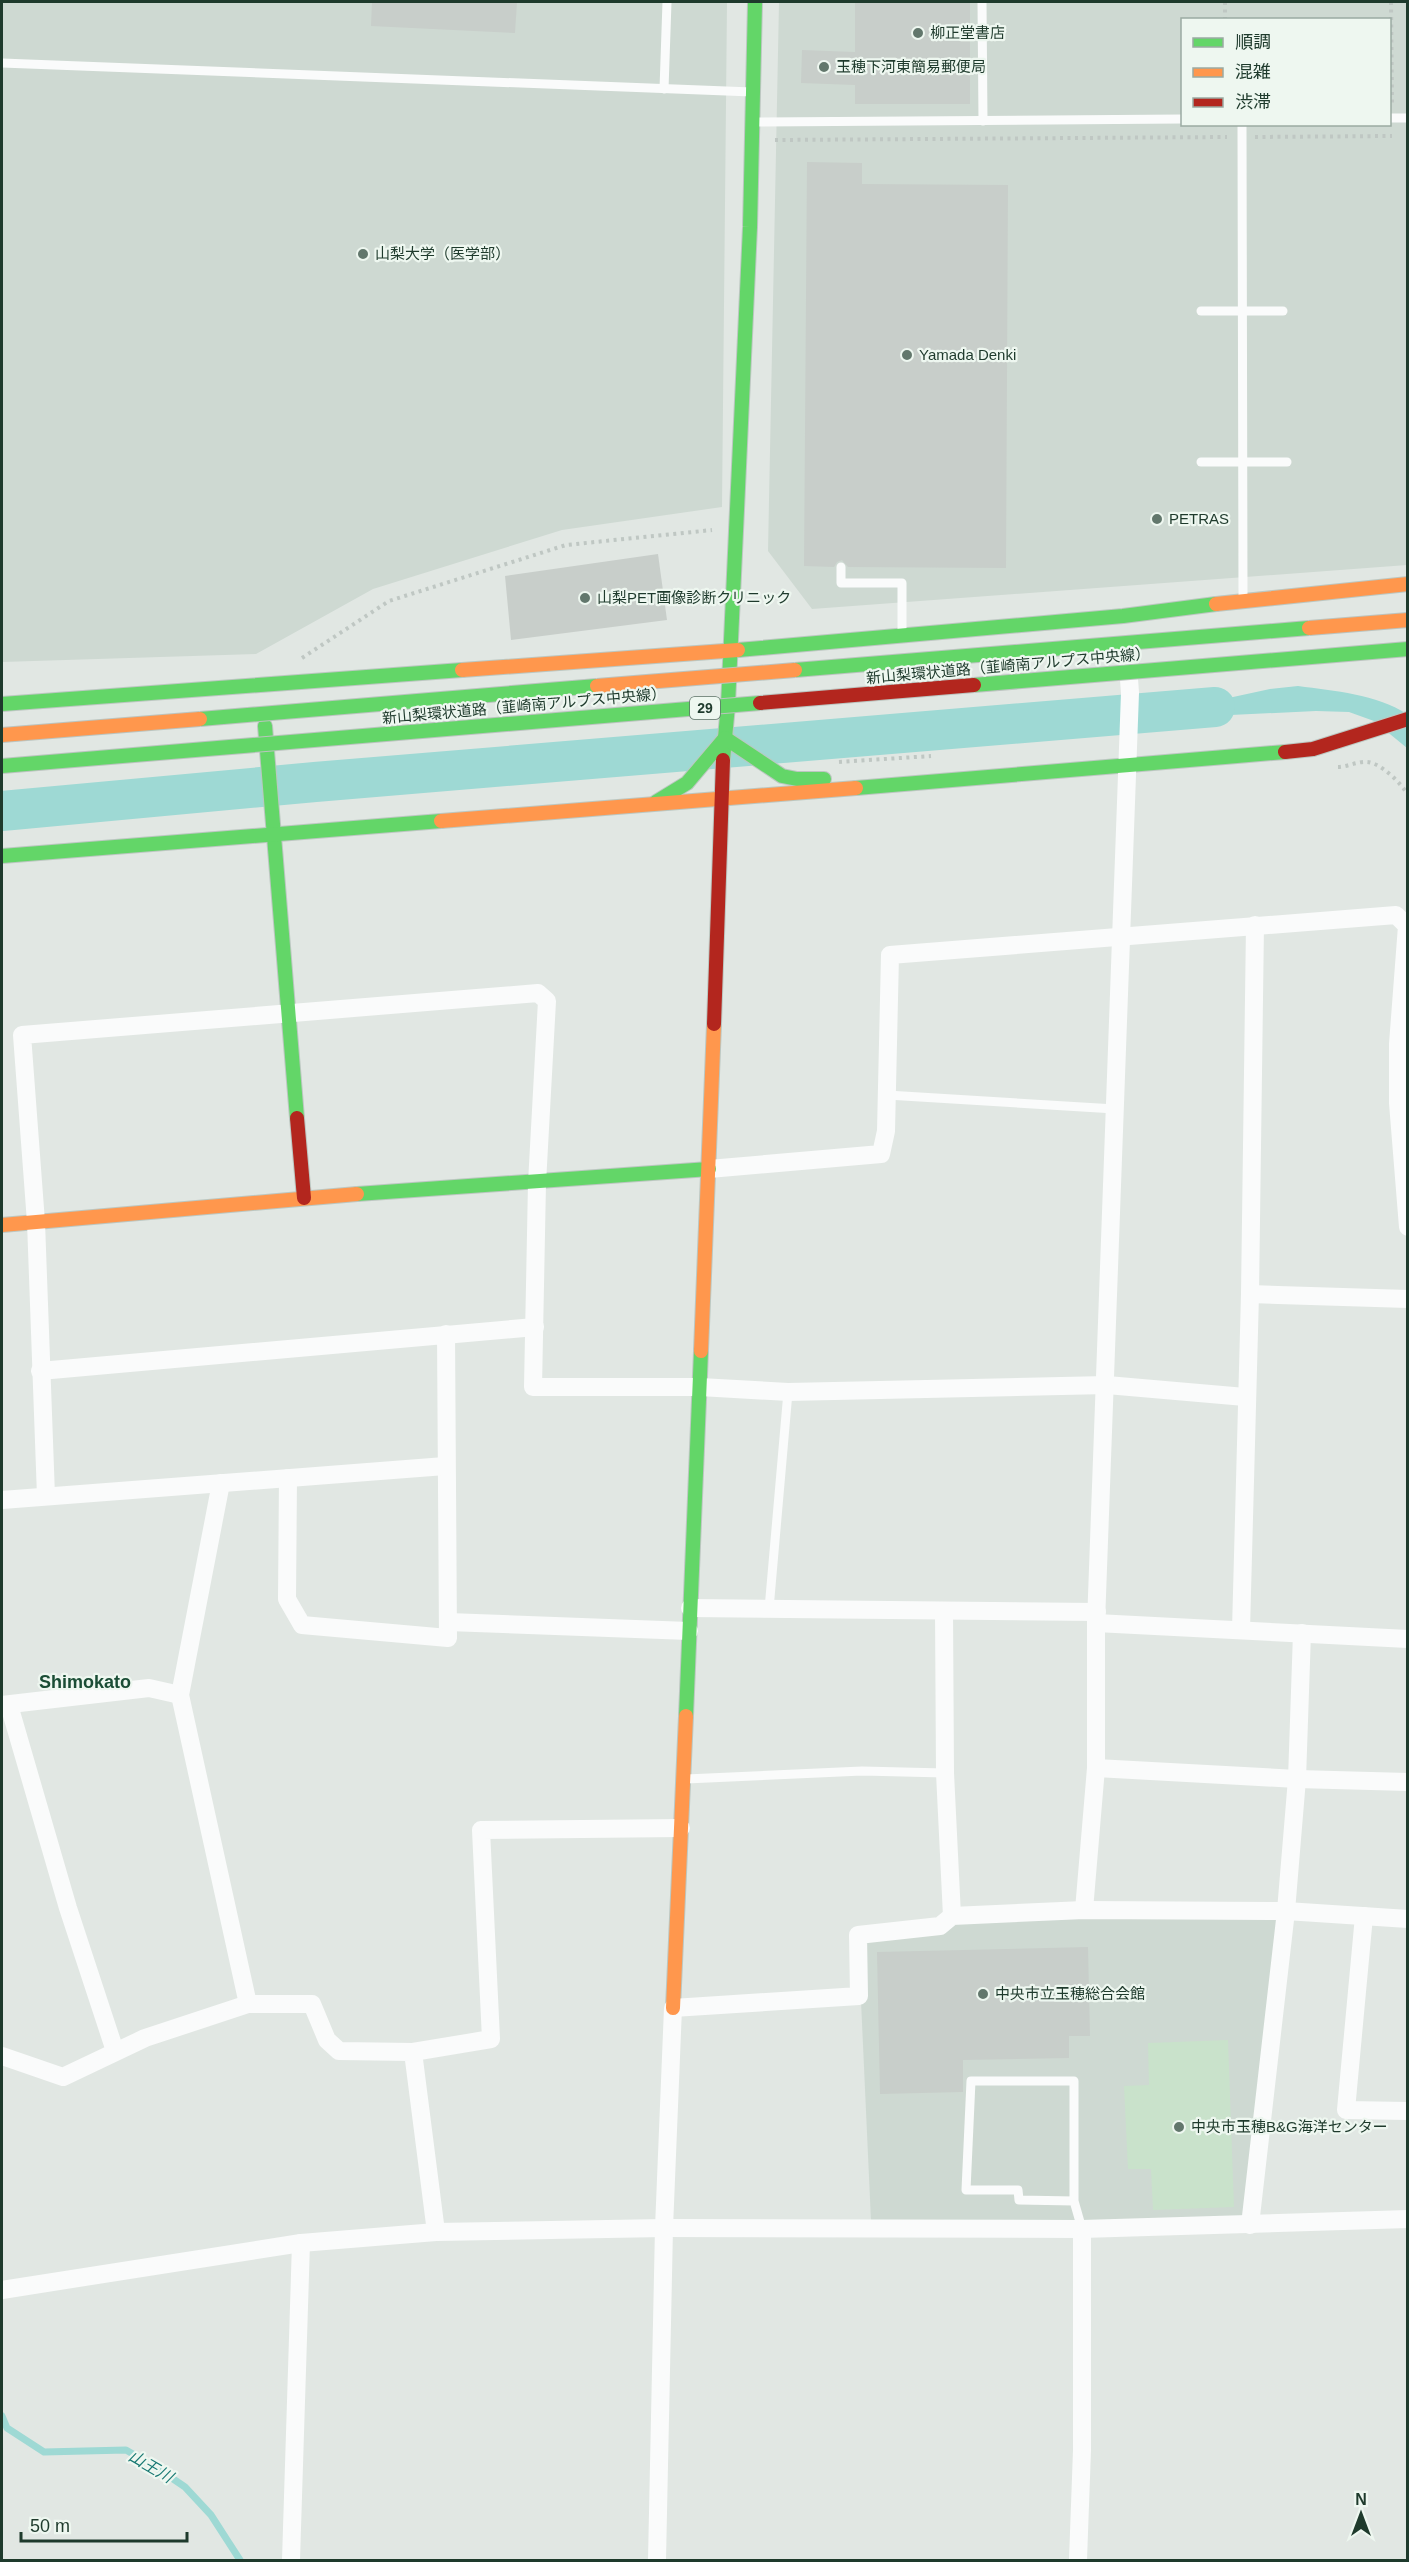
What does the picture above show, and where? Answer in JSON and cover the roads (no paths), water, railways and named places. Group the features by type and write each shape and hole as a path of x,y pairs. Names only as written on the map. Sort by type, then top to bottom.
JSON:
{"main road":[{"path":"673,2008 709,1169 723,765 747,298 755,2"},
{"path":"2,704 801,645 1123,616 1243,600 1407,584"},
{"name":"新山梨環状道路（韮崎南アルプス中央線）","path":"2,735 1407,620"},
{"path":"651,805 668,797 687,783 702,766 756,679 801,645"},
{"name":"新山梨環状道路（韮崎南アルプス中央線）","path":"2,765 1407,649"},
{"path":"600,659 666,672 726,726 758,762 782,776 797,779 895,778 919,784"},
{"path":"262,685 304,1198"},
{"path":"2,856 1222,759 1329,746 1407,719"},
{"path":"2,1225 304,1198 709,1169"}],"street":[{"path":"1084,1910 1096,1768 1097,1618 1129,727 1130,693 1123,616"},
{"path":"709,1169 881,1154 886,1131 890,955 1396,915 1407,926 1398,1044 1398,1092 1407,1227"},
{"path":"1241,1630 1245,1397 1250,1294 1255,925"},
{"path":"46,1496 36,1222 22,1035 538,993 547,1001 537,1183 533,1387 700,1387 788,1392 1107,1385 1245,1397"},
{"path":"1250,1294 1407,1299"},
{"path":"40,1371 535,1327"},
{"path":"288,1478 286,1599 302,1625 448,1638 446,1334"},
{"path":"2,1500 446,1466"},
{"path":"221,1483 180,1695 248,2004"},
{"path":"690,1608 944,1611 1097,1618 1241,1630 1407,1639"},
{"path":"944,1611 945,1773 952,1916"},
{"path":"448,1622 689,1630"},
{"path":"1250,2225 1286,1911 1297,1779 1302,1634"},
{"path":"115,2051 5,1705 149,1688 180,1695"},
{"path":"1096,1768 1297,1779 1407,1782"},
{"path":"2,2056 63,2077 115,2051 248,2004 312,2004 327,2040 339,2051 413,2052 491,2039 481,1830 681,1828"},
{"path":"657,2560 664,2228 673,2008 860,1996 858,1935 940,1926 952,1916 1084,1910 1286,1911 1407,1919"},
{"path":"1364,1916 1346,2110 1407,2111"},
{"path":"413,2052 436,2232"},
{"path":"2,2290 301,2243 436,2232 664,2228 1082,2229 1407,2218"},
{"path":"1078,2560 1082,2450 1082,2229"},
{"path":"291,2560 301,2243"}],"lane":[{"path":"664,88 666,2"},
{"path":"982,2 983,120"},
{"path":"2,63 752,92"},
{"path":"1391,118 1407,118"},
{"path":"752,122 1181,119"},
{"path":"1242,126 1243,600"},
{"path":"1201,311 1283,311"},
{"path":"1201,462 1287,462"},
{"path":"842,567 841,583 902,583 902,636"},
{"path":"887,1095 1115,1109"},
{"path":"769,1609 788,1392"},
{"path":"683,1779 862,1771 945,1773"},
{"path":"1074,2201 1019,2200 1018,2190 966,2190 971,2081 1074,2081 1074,2201 1082,2229"}],"water":[{"path":"1298,686 1369,698 1395,707 1407,714 1407,748 1374,721 1349,712 1316,711 1210,716 1194,713 1159,716 1158,708 1210,702 1270,689"}],"waterway":[{"path":"2,811 315,782 1215,707"},
{"name":"山王川","path":"2,2416 7,2428 44,2452 126,2450 157,2468 185,2487 211,2515 240,2560"}],"place":[{"name":"柳正堂書店","path":"918,33"},
{"name":"玉穂下河東簡易郵便局","path":"824,67"},
{"name":"山梨大学（医学部）","path":"363,254"},
{"name":"Yamada Denki","path":"907,355"},
{"name":"PETRAS","path":"1157,519"},
{"name":"山梨PET画像診断クリニック","path":"585,598"},
{"name":"中央市立玉穂総合会館","path":"983,1994"},
{"name":"中央市玉穂B&G海洋センター","path":"1179,2127"}],"district":[{"name":"Shimokato","path":"85,1682"}]}
